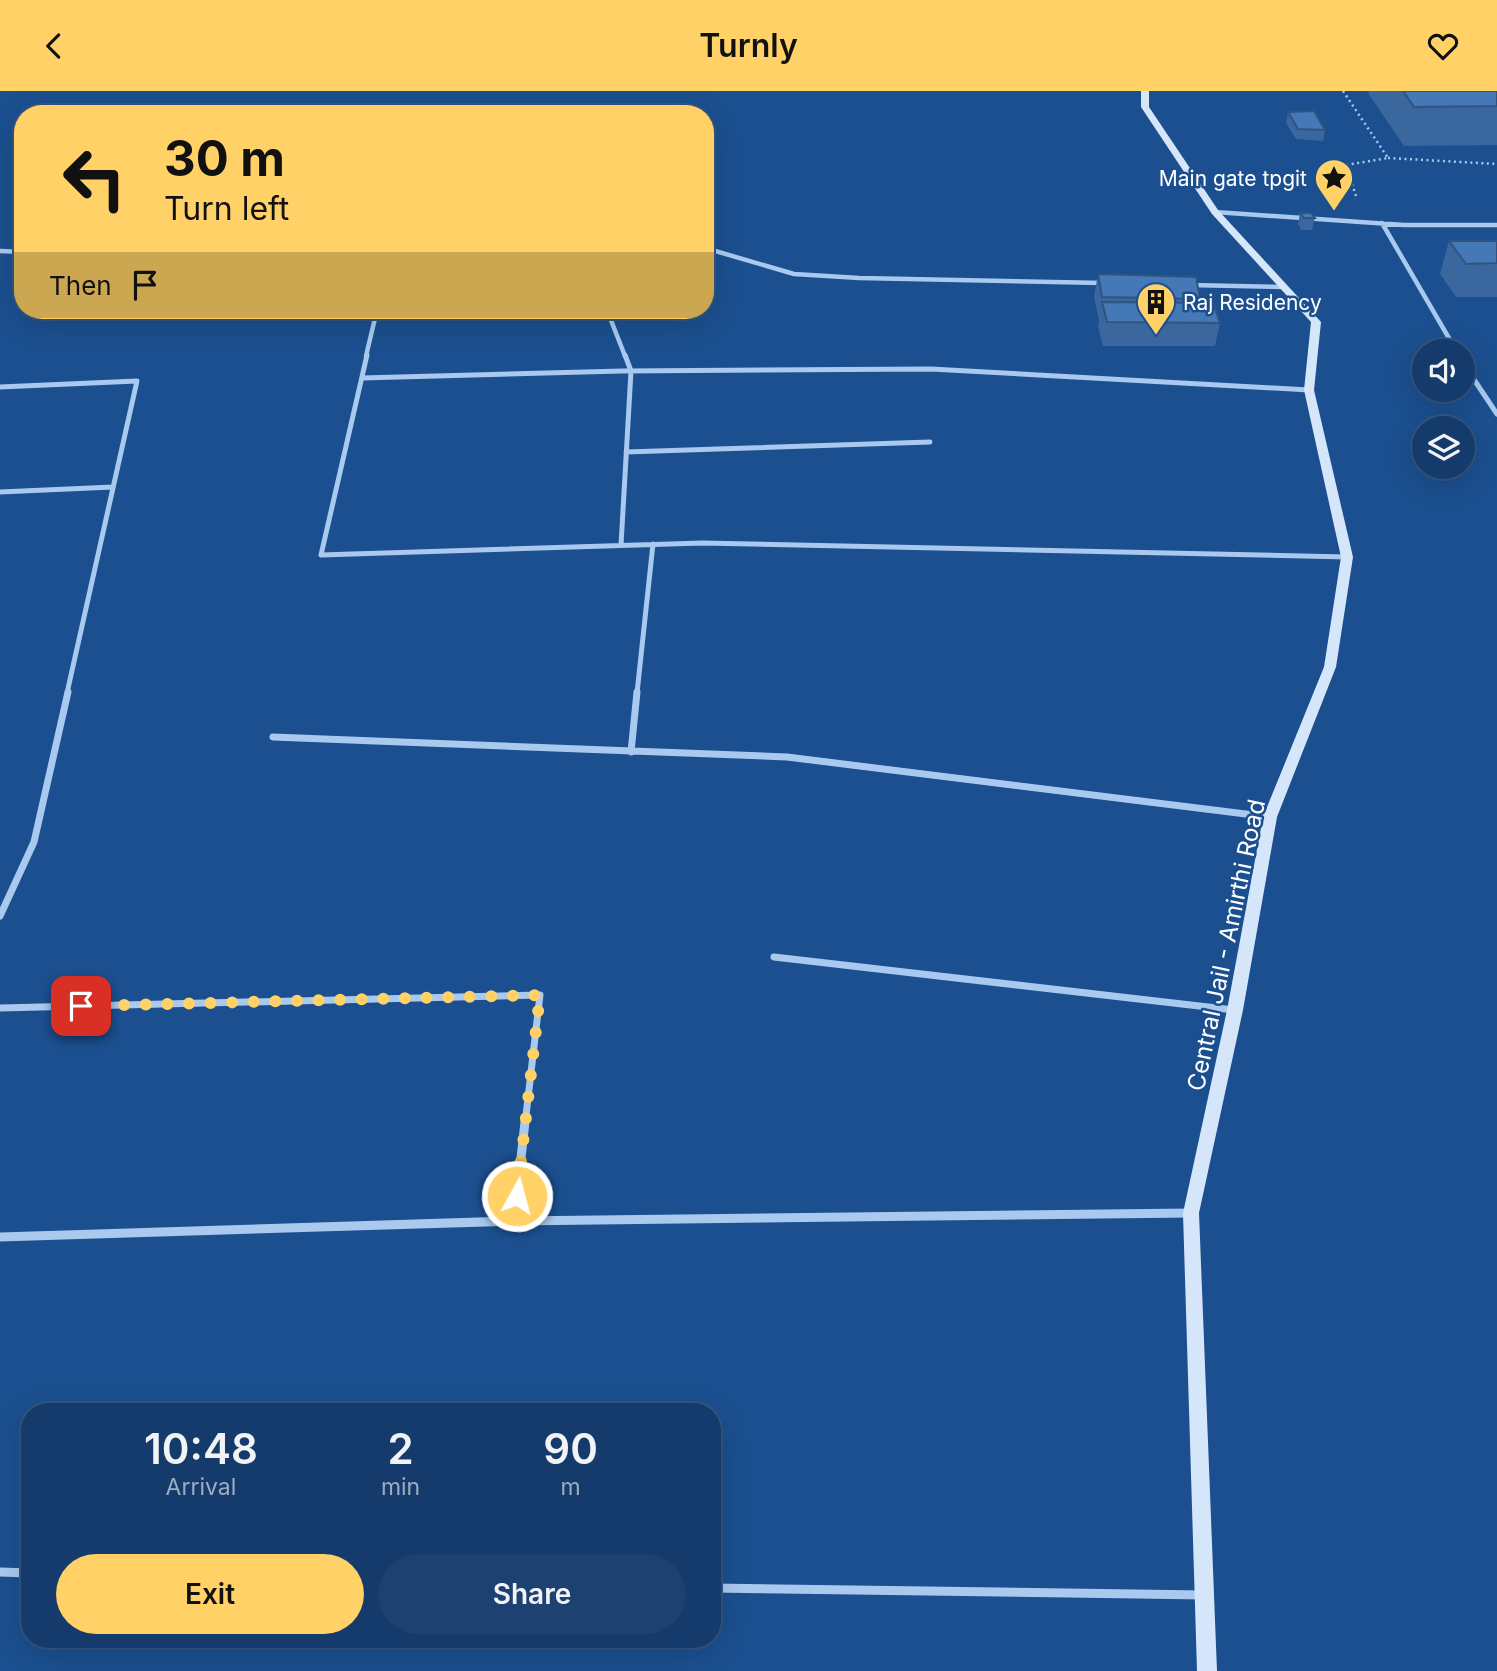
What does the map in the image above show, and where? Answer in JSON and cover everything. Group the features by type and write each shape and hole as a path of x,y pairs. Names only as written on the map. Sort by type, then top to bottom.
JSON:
{"main road":[{"name":"Central Jail - Amirthi Road","path":"1146,91 1145,107 1215,212 1316,322 1309,390 1347,557 1330,667 1270,817 1235,1010 1191,1213 1207,1671"}],"street":[{"path":"1215,212 1382,223 1497,225"},
{"path":"1382,223 1449,339"},
{"path":"714,252 794,274 859,278 1107,283"},
{"path":"1176,285 1286,287"},
{"path":"375,319 321,555 729,543 1347,557"},
{"path":"611,319 631,371 621,545"},
{"path":"362,378 631,371 931,369 1309,390"},
{"path":"0,387 137,381 34,842 0,916"},
{"path":"1475,381 1497,414"},
{"path":"626,452 930,442"},
{"path":"0,492 113,487"},
{"path":"631,752 653,544"},
{"path":"273,737 788,757 1270,817"},
{"path":"774,957 1235,1010"},
{"path":"0,1008 540,995 514,1221"},
{"path":"0,1237 514,1221 1191,1213"},
{"path":"0,1572 21,1573"},
{"path":"721,1588 1204,1595"}],"path":[{"path":"1343,91 1388,158"},
{"path":"1356,198 1346,165 1388,158 1497,164"}],"building":[{"path":"1403,91 1497,91 1497,106 1414,107"},
{"path":"1314,111 1325,130 1298,129 1288,112"},
{"path":"1300,213 1311,213 1315,218 1304,218"},
{"path":"1449,241 1497,241 1497,263 1466,264"},
{"path":"1098,274 1196,277 1200,299 1102,297"},
{"path":"1102,302 1213,303 1220,323 1107,322"}],"place":[{"name":"Main gate tpgit","path":"1334,212"},
{"name":"Raj Residency","path":"1156,336"}],"route":[{"path":"81,1006 540,995 517,1196"}]}
